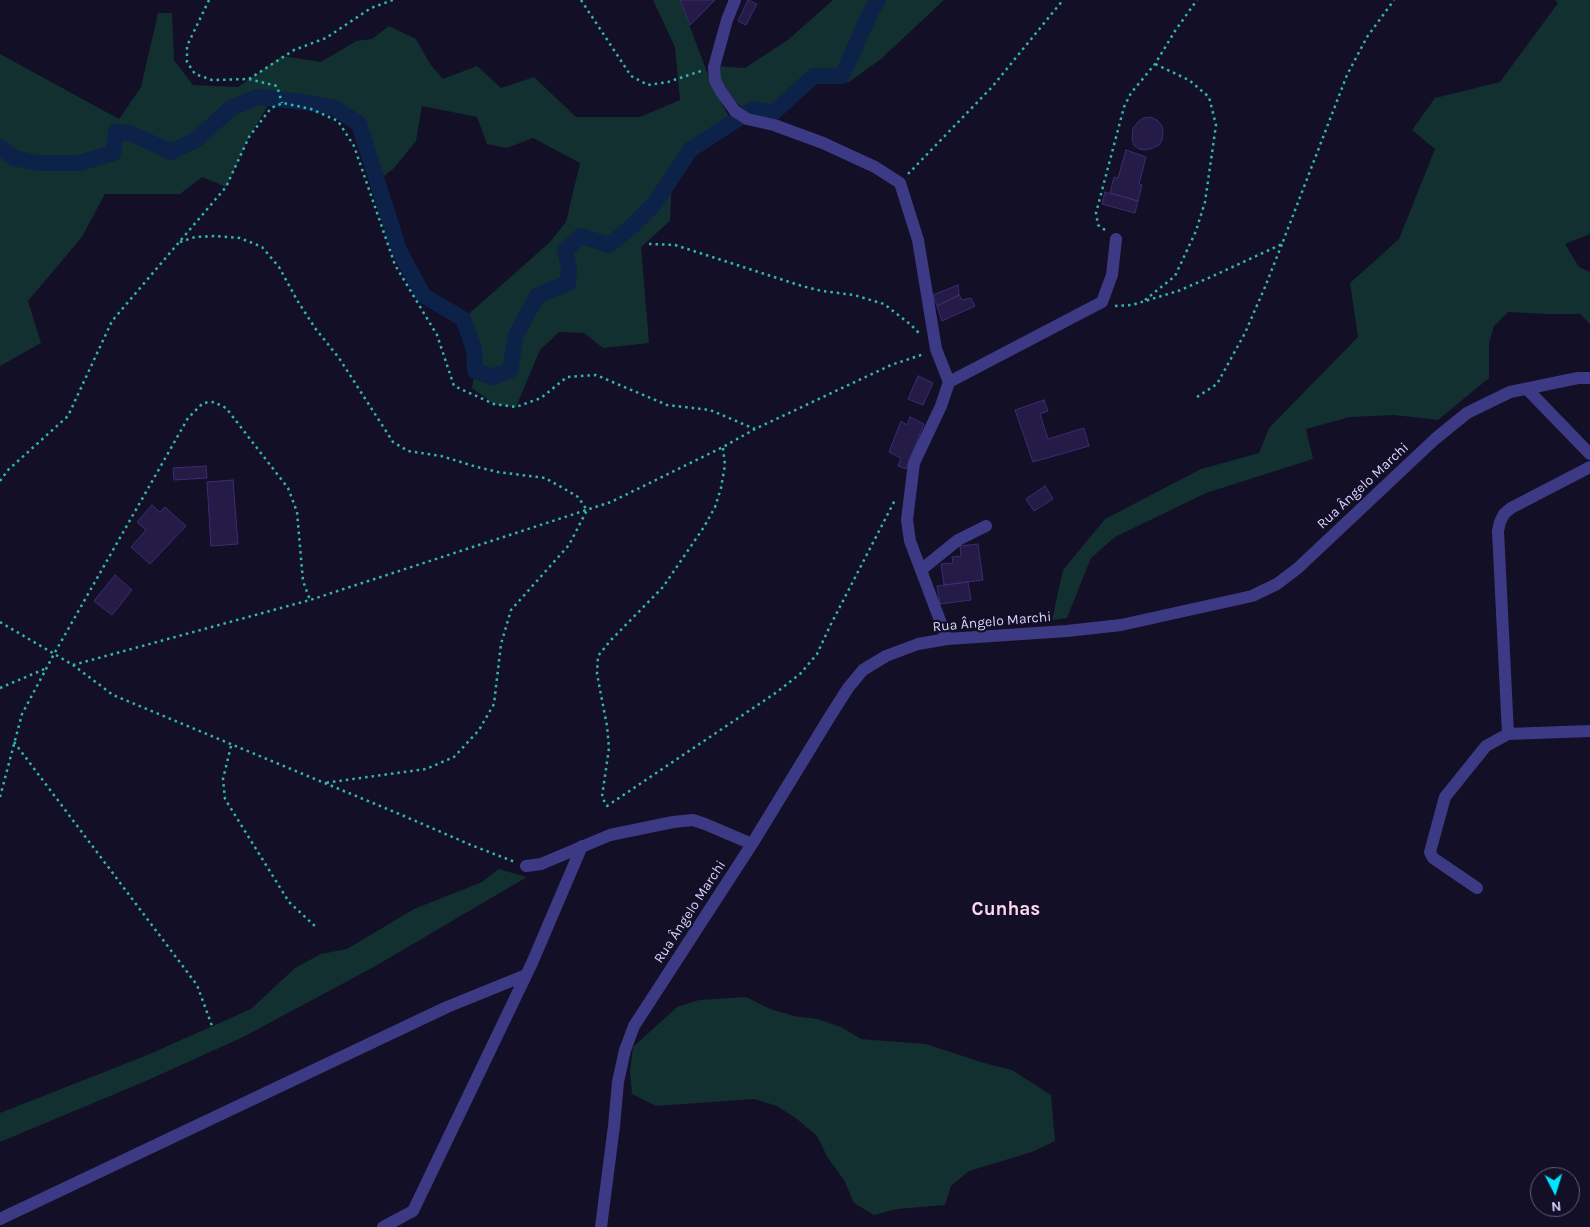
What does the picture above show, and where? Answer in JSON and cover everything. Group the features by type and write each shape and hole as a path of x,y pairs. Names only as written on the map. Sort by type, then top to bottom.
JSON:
{"street":[{"path":"735,0 727,20 714,67 715,80 736,111 744,117 823,142 875,167 900,183 918,240 936,349 949,382 941,406 914,463 907,520 910,541 947,639"},
{"path":"949,382 1102,302 1112,275 1116,239"},
{"name":"Rua Ângelo Marchi","path":"601,1227 618,1082 625,1050 634,1026 752,844 828,718 848,688 863,670 886,656 910,647 947,639 1068,631 1121,625 1252,596 1278,584 1298,568 1435,439 1467,413 1510,392 1578,378 1590,378"},
{"path":"1527,388 1590,454"},
{"path":"1508,734 1498,531 1500,522 1504,514 1511,508 1590,467"},
{"path":"922,569 958,540 986,526"},
{"path":"1477,888 1433,858 1430,852 1445,797 1486,746 1508,734 1590,731"},
{"path":"526,866 541,864 610,835 673,822 693,820 752,844"},
{"path":"382,1227 412,1212 526,975 582,846"},
{"path":"0,1219 447,1007 526,975"}],"path":[{"path":"209,0 186,46 186,62 195,74 212,80 249,79 277,86 282,101"},
{"path":"249,79 294,50 326,38 371,8 394,0"},
{"path":"581,0 631,76 648,85 668,82 714,67"},
{"path":"900,183 992,87 1063,0"},
{"path":"1116,239 1098,225 1096,213 1124,107 1131,92 1155,64 1174,32 1197,0"},
{"path":"1197,397 1217,384 1245,333 1282,244 1347,75 1368,37 1394,0"},
{"path":"1144,301 1175,276 1192,239 1205,202 1216,125 1209,97 1189,80 1155,64"},
{"path":"0,481 8,470 68,416 112,321 226,187 249,137 271,108 282,101 338,121 354,146 395,265 436,336 454,386 494,404 516,407 541,398 568,377 596,375 667,405 710,410 756,429"},
{"path":"179,243 195,237 216,236 240,238 262,247 279,267 296,300 339,358 393,442 408,452 440,456 477,468 544,478 578,497 587,510"},
{"path":"74,666 310,600 611,502 756,429 891,365 936,349 910,324 884,304 854,295 822,291 802,286 675,245 649,244"},
{"path":"1102,302 1117,306 1132,304 1178,291 1282,244"},
{"path":"0,797 22,714 188,418 203,403 214,402 226,408 288,488 297,512 303,581 310,600"},
{"path":"723,447 724,465 721,488 715,507 704,527 664,587 610,641 598,656 596,674 607,726 609,748 602,797 607,806 777,692 801,673 817,654 896,497"},
{"path":"324,783 426,769 454,757 479,730 494,704 501,644 511,610 569,545 587,510"},
{"path":"0,622 74,666 113,696 471,845 526,866"},
{"path":"0,688 47,668"},
{"path":"14,742 197,984 212,1026"},
{"path":"232,745 223,779 225,799 289,902 317,928"}],"green space":[{"path":"653,0 680,0 710,80 732,123 690,150 672,179 670,221 641,247 649,343 603,348 584,333 559,332 540,350 516,407 494,404 472,388 475,371 474,349 463,319 550,242 566,222 580,163 533,138 507,148 487,144 477,117 422,106 416,141 394,168 378,181 359,124 335,108 272,99 249,137 226,187 202,177 180,194 105,194 82,237 28,301 41,343 0,366 0,54 119,119 141,87 158,13 172,13 174,60 193,85 238,87 282,56 321,62 356,41 372,39 389,26 416,39 430,64 443,79 477,66 501,88 534,77 576,117 640,117 680,100 675,47"},
{"path":"833,0 944,0 881,59 849,82 815,82 770,125 746,113 721,83 717,66 745,68 789,39"},
{"path":"1555,0 1590,0 1590,234 1565,244 1579,267 1590,272 1590,324 1580,314 1508,312 1494,326 1489,343 1489,378 1438,420 1394,415 1350,417 1306,429 1313,459 1206,493 1115,537 1091,558 1067,618 1052,620 1063,570 1105,519 1201,469 1259,453 1269,428 1358,337 1350,283 1399,239 1435,149 1412,130 1435,98 1500,82 1558,3"},
{"path":"499,869 527,877 372,968 243,1037 146,1081 0,1142 0,1113 145,1056 251,1009 295,968 321,954 347,949 414,909 482,882"},
{"path":"746,997 770,1009 794,1016 817,1019 841,1027 861,1039 926,1044 1012,1070 1051,1095 1055,1141 1032,1152 969,1171 951,1186 945,1205 897,1209 874,1215 854,1203 844,1180 828,1158 817,1136 797,1119 777,1106 754,1099 656,1106 632,1094 630,1071 633,1047 677,1007 699,1000"}],"building":[{"path":"680,0 715,0 690,25"},
{"path":"748,0 757,4 746,25 738,21"},
{"path":"1150,117 1157,120 1162,126 1162,140 1159,145 1153,148 1139,149 1132,140 1133,128 1143,118"},
{"path":"1126,150 1146,157 1139,184 1142,185 1138,201 1110,193 1114,177 1118,178"},
{"path":"1105,192 1138,201 1135,213 1102,204"},
{"path":"958,285 959,295 937,306 933,295"},
{"path":"959,295 962,300 971,298 975,306 942,321 937,306"},
{"path":"918,376 933,383 923,405 908,399"},
{"path":"1044,400 1048,411 1040,414 1048,439 1084,428 1089,446 1033,462 1015,410"},
{"path":"910,417 924,424 906,469 898,466 901,458 889,452 901,421 907,425"},
{"path":"206,466 207,478 174,480 173,468"},
{"path":"233,480 238,544 211,546 207,482"},
{"path":"1045,486 1053,499 1034,511 1026,499"},
{"path":"152,505 160,512 165,507 186,526 150,564 131,547 146,530 137,522"},
{"path":"978,544 983,580 944,585 941,564 953,563 952,557 961,556 960,546"},
{"path":"115,575 132,590 112,615 94,601"},
{"path":"968,582 971,600 940,604 937,586"}],"waterway":[{"path":"0,147 14,158 38,163 79,163 113,153 116,132 130,133 171,152 196,140 231,108 258,97 335,108 359,124 399,250 423,295 463,319 474,349 475,371 493,377 510,370 516,335 537,296 568,283 569,267 565,251 581,236 609,245 629,229 655,203 690,150 753,109 773,113 814,76 842,76 871,11 878,0"}],"district":[{"name":"Cunhas","path":"1006,910"}]}
